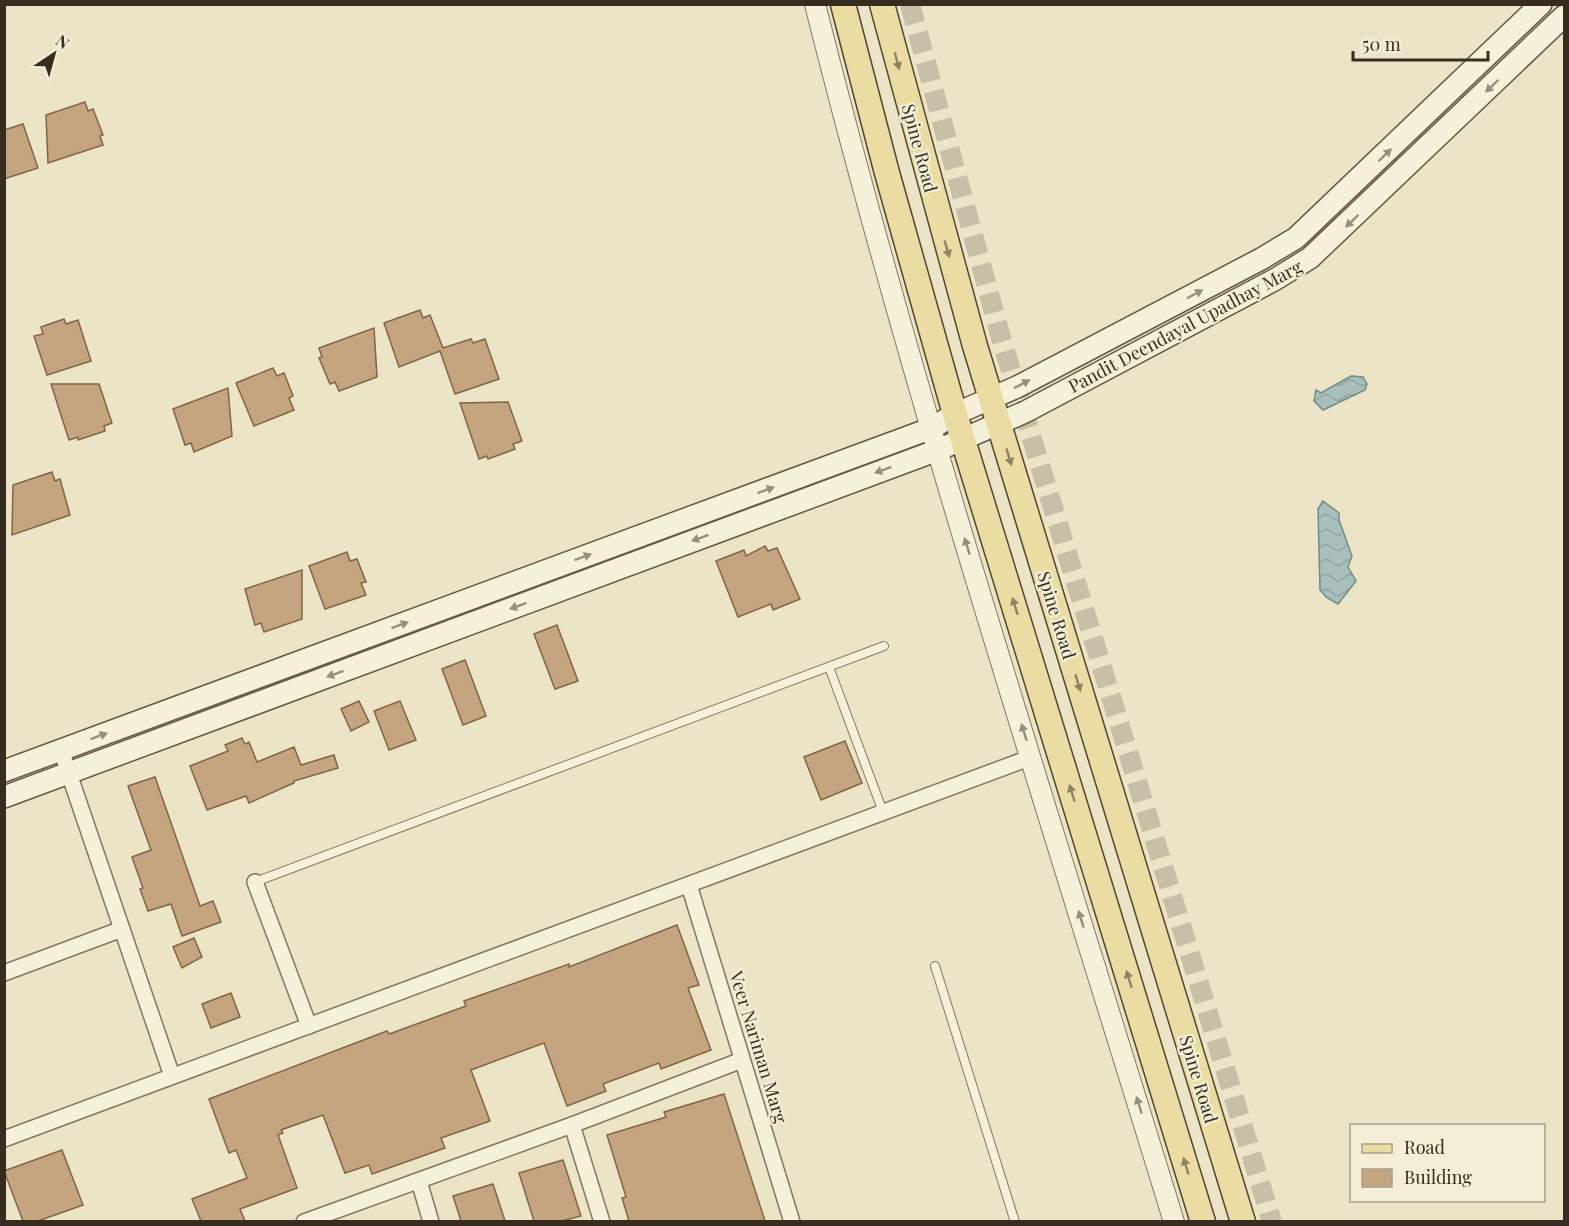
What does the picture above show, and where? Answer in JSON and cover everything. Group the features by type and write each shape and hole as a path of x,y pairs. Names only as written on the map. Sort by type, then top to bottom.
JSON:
{"main road":[{"name":"Spine Road","path":"843,4 887,173 955,414 1203,1221"},
{"name":"Spine Road","path":"882,4 923,164 998,423 1243,1221"},
{"name":"Pandit Deendayal Upadhay Marg","path":"4,771 932,428 955,414 991,399 1261,259 1296,238 1541,4"},
{"name":"Pandit Deendayal Upadhay Marg","path":"4,798 938,450 1025,412 1274,280 1310,258 1564,16"}],"street":[{"path":"815,4 861,180 938,450 1174,1221"},
{"path":"61,750 172,1076"},
{"path":"4,1139 1032,757"},
{"path":"255,882 309,1026"},
{"name":"Veer Nariman Marg","path":"689,885 792,1221"},
{"path":"4,973 122,929"},
{"path":"304,1221 572,1125 742,1060"},
{"path":"572,1125 602,1221"},
{"path":"419,1181 431,1221"}],"lane":[{"path":"255,882 884,646"},
{"path":"829,667 883,812"},
{"path":"935,966 1015,1221"}],"water":[{"path":"1351,376 1363,377 1367,384 1365,390 1323,410 1314,401 1316,390 1321,393"},
{"path":"1323,501 1339,513 1339,520 1352,556 1348,567 1356,581 1338,604 1326,597 1320,590 1318,509"}],"building":[{"path":"85,102 88,111 93,109 103,135 100,136 103,145 48,163 46,115"},
{"path":"23,124 38,168 4,179 4,130"},
{"path":"420,310 423,318 430,315 443,348 471,339 473,343 485,339 499,379 455,394 440,351 399,367 384,323"},
{"path":"64,319 66,324 78,320 91,361 47,375 34,336 43,334 41,327"},
{"path":"374,328 377,377 339,391 335,382 330,384 319,358 322,357 319,348"},
{"path":"273,368 277,376 284,373 293,396 289,398 294,410 254,426 236,383"},
{"path":"51,384 99,384 112,423 104,426 105,431 78,440 78,437 69,440"},
{"path":"228,388 232,436 194,452 191,443 185,445 173,409"},
{"path":"508,402 522,441 513,444 515,449 488,459 487,456 479,459 460,403"},
{"path":"52,472 55,481 60,479 70,515 12,535 13,485"},
{"path":"765,546 768,551 777,548 800,599 773,610 771,604 738,617 716,561 744,550 746,556"},
{"path":"347,552 350,561 357,559 366,582 361,583 366,595 325,609 309,566"},
{"path":"302,570 302,619 264,632 261,623 255,625 245,589"},
{"path":"557,625 578,681 555,689 534,634"},
{"path":"465,660 486,716 463,725 442,669"},
{"path":"359,701 369,722 351,731 341,709"},
{"path":"400,701 416,740 389,750 374,711"},
{"path":"242,738 245,744 249,742 257,762 294,747 301,765 334,755 338,768 294,781 249,803 246,796 207,810 190,766 228,751 225,745"},
{"path":"845,741 862,783 821,800 804,757"},
{"path":"155,777 200,906 213,901 221,922 182,936 171,904 148,911 132,857 151,850 128,786"},
{"path":"677,925 699,985 688,988 711,1050 661,1069 659,1063 603,1084 606,1091 567,1106 544,1043 471,1070 490,1121 441,1138 445,1148 372,1174 369,1165 345,1173 323,1115 281,1130 283,1133 278,1135 297,1188 240,1209 245,1221 201,1221 192,1199 247,1178 236,1150 229,1153 209,1099 387,1031 389,1034 466,1006 464,1001 569,964 569,967"},
{"path":"194,938 202,957 182,968 173,947"},
{"path":"231,993 240,1017 211,1028 202,1004"},
{"path":"724,1094 765,1221 629,1221 622,1198 626,1197 607,1135 666,1117 664,1112"},
{"path":"62,1150 83,1205 38,1221 23,1221 4,1171"},
{"path":"563,1160 581,1216 562,1221 534,1221 519,1173"},
{"path":"493,1184 505,1221 461,1221 453,1196"}],"tunnel":[{"path":"910,4 1001,338 1272,1222"}]}
